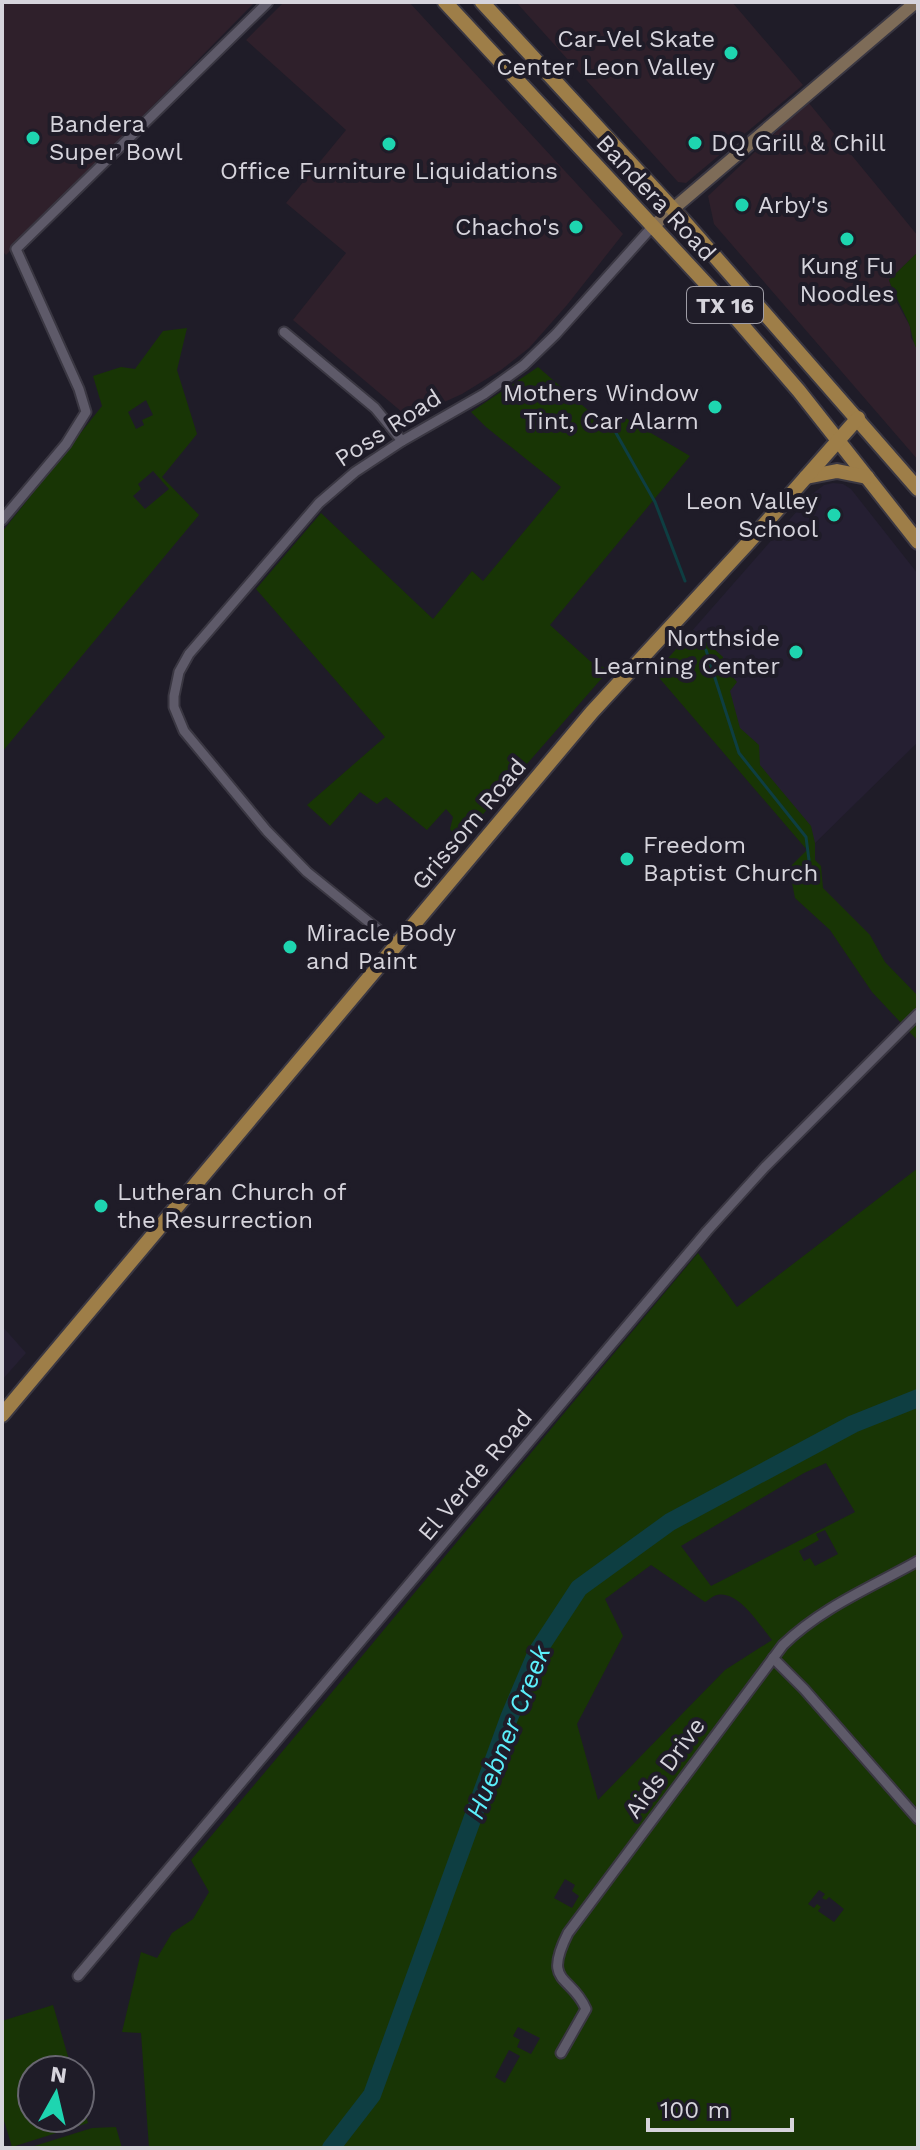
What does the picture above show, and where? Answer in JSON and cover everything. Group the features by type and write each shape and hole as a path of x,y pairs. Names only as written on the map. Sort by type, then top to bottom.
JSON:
{"main road":[{"name":"Bandera Road","path":"445,2 711,289 799,391 918,542"},
{"name":"Bandera Road","path":"482,2 673,209 918,489"},
{"path":"517,81 537,61"},
{"name":"Grissom Road","path":"2,1415 597,706 858,418"},
{"path":"806,477 837,471 868,478"}],"street":[{"path":"2,520 66,444 86,412 79,389 16,249 268,2"},
{"name":"Poss Road","path":"396,944 305,871 277,843 184,731 174,707 179,672 189,654 319,503 355,472 484,394 524,365 652,227 916,2"},
{"path":"284,332 375,408 402,441"},
{"name":"El Verde Road","path":"78,1976 707,1231 765,1167 918,1014"},
{"name":"Aids Drive","path":"561,2053 586,2009 583,2000 559,1974 560,1949 568,1933 773,1658 798,1630 834,1606 918,1561"},
{"path":"773,1658 918,1819"}],"shaded area":[{"path":"2,2 255,2 6,255 2,251"},
{"path":"284,2 409,2 623,234 529,348 462,394 409,418 293,320 346,253 286,203 346,130 246,40"},
{"path":"516,2 732,2 803,85 686,183 678,182"},
{"path":"808,102 918,236 918,252 889,280 910,326 911,338 918,348 918,460 714,224 708,196"},
{"name":"Northside Learning Center","path":"833,483 851,489 918,574 918,742 808,850 655,673 812,494 824,485"},
{"path":"2,1326 26,1353 2,1380"}],"green space":[{"path":"918,252 918,348 917,350 889,280"},
{"path":"187,328 177,370 197,434 162,477 199,515 2,752 2,532 102,406 93,376 121,367 135,369 163,331","holes":["146,400 153,415 142,420 144,425 136,429 128,412","153,471 169,489 145,509 133,496 141,489 138,484"]},
{"path":"538,367 611,430 622,416 690,456 550,625 590,661 609,670 464,836 455,835 450,829 453,817 446,809 427,830 386,797 377,804 360,792 330,826 307,805 385,737 256,589 321,513 433,619 472,571 483,581 561,487 471,412"},
{"path":"693,630 723,657 723,665 737,682 730,691 740,728 759,745 760,765 811,826 815,860 821,866 823,888 870,935 885,962 918,996 918,1041 872,992 830,930 795,898 789,868 807,850 655,673"},
{"path":"918,1168 918,2148 149,2148 141,2033 122,2032 141,1952 157,1958 172,1933 193,1919 209,1892 191,1860 698,1253 737,1307","holes":["826,1463 855,1512 711,1586 681,1546","825,1530 838,1554 815,1566 810,1558 804,1561 799,1551 819,1540 816,1534","651,1565 705,1602 717,1595 733,1598 748,1610 772,1640 725,1670 598,1800 577,1724 623,1636 605,1599","565,1879 575,1885 572,1891 579,1896 572,1908 554,1898","819,1890 825,1894 822,1898 826,1900 829,1897 844,1909 834,1922 818,1911 821,1907 817,1904 814,1908 808,1904","518,2027 540,2038 531,2054 517,2047 520,2040 513,2036","509,2050 520,2056 505,2083 495,2077"]},
{"path":"53,2005 67,2054 16,2054 16,2134 53,2134 12,2147 2,2114 2,2021"},
{"path":"116,2127 122,2148 28,2148 73,2134 96,2134 96,2128"}],"waterway":[{"path":"616,433 655,502 685,581"},
{"path":"706,650 739,753 806,837 809,860"},
{"name":"Huebner Creek","path":"331,2148 372,2095 509,1718 537,1652 579,1588 670,1522 853,1424 918,1398"}],"place":[{"name":"Car-Vel Skate Center Leon Valley","path":"731,53"},
{"name":"Bandera Super Bowl","path":"33,138"},
{"name":"DQ Grill & Chill","path":"695,143"},
{"name":"Office Furniture Liquidations","path":"389,144"},
{"name":"Arby's","path":"742,205"},
{"name":"Chacho's","path":"576,227"},
{"name":"Kung Fu Noodles","path":"847,239"},
{"name":"Mothers Window Tint, Car Alarm","path":"715,407"},
{"name":"Leon Valley School","path":"834,515"},
{"name":"Northside Learning Center","path":"796,652"},
{"name":"Freedom Baptist Church","path":"627,859"},
{"name":"Miracle Body and Paint","path":"290,947"},
{"name":"Lutheran Church of the Resurrection","path":"101,1206"}]}
